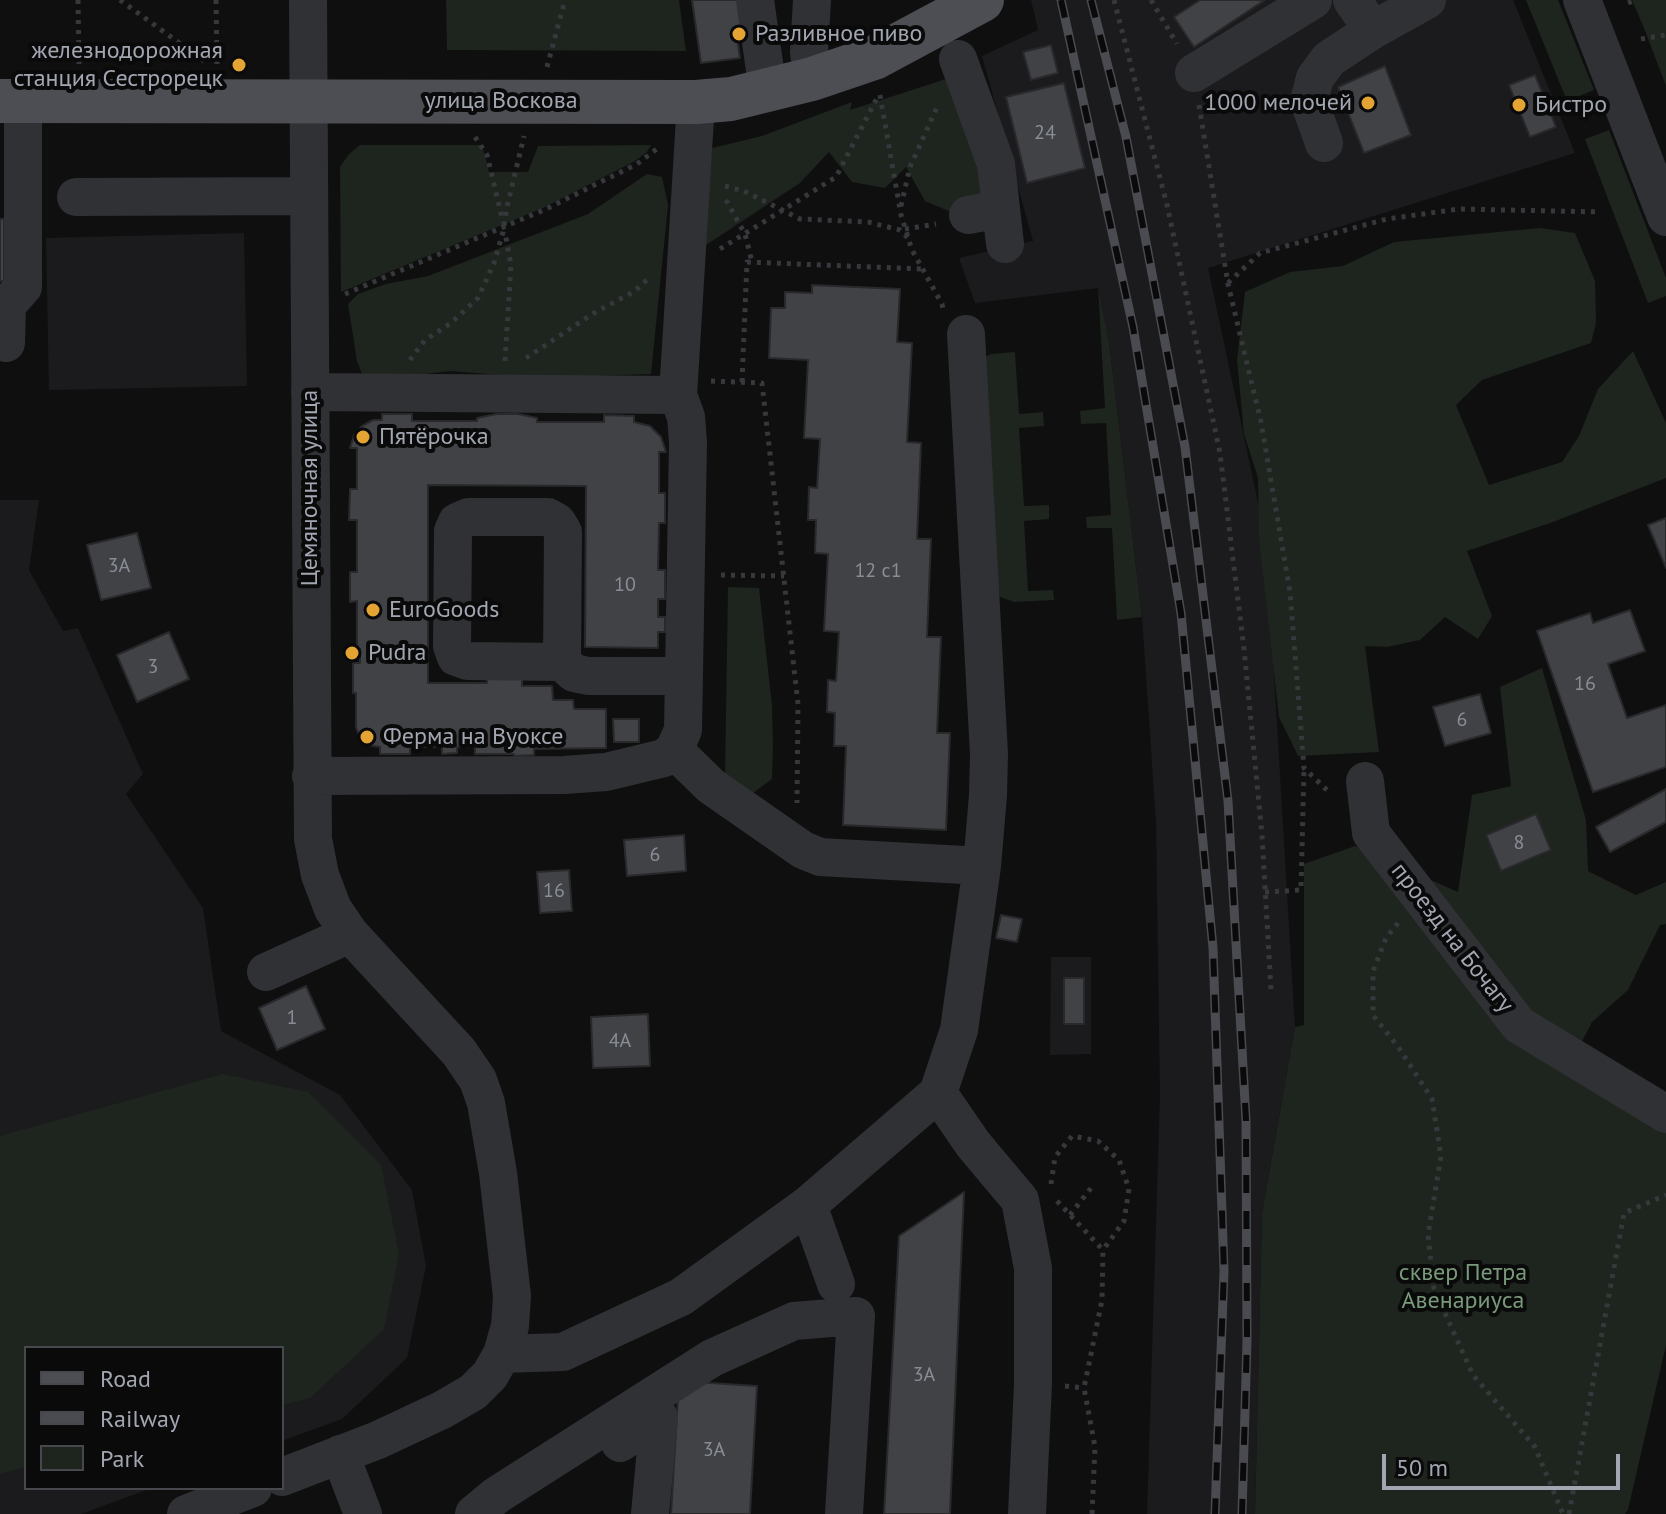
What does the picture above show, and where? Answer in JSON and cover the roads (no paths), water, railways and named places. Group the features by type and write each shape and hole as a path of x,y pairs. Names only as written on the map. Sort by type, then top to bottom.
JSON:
{"main road":[{"name":"улица Воскова","path":"12,101 696,102 731,99 812,79 874,58 982,0"}],"street":[{"name":"Цемяночная улица","path":"308,0 313,839 320,875 333,909 350,934 459,1052 478,1080 486,1103 498,1173 512,1296 510,1326 502,1354"},
{"path":"755,0 768,91"},
{"path":"812,0 809,52 812,79"},
{"path":"1194,73 1313,0"},
{"path":"1324,143 1309,101 1315,78 1363,15 1427,0"},
{"path":"1582,0 1666,217"},
{"path":"959,61 996,164 991,223"},
{"path":"6,343 4,305 23,287 12,101"},
{"path":"311,776 564,775 606,772 664,758 674,750 683,730 688,442 679,387 696,102"},
{"path":"76,197 308,196"},
{"path":"284,1476 442,1410 473,1392 490,1375 502,1354 563,1352 681,1297 808,1205 938,1093 959,1030 982,866 989,754 966,334"},
{"path":"310,392 504,383 679,387"},
{"path":"562,662 563,532 557,522 548,517 468,517 457,522 452,546 452,646 456,657 467,661 562,662 574,673 588,676 684,676"},
{"path":"674,750 711,786 795,844 820,857 982,866"},
{"name":"проезд на Бочагу","path":"1365,781 1371,833 1519,1025 1666,1114"},
{"path":"266,972 350,934"},
{"path":"938,1093 973,1144 1020,1200 1033,1268 1033,1384 1027,1514"},
{"path":"808,1205 836,1284"},
{"path":"485,1505 712,1358 794,1321 856,1316 844,1514"},
{"path":"485,1505 595,1460 659,1417 650,1514"},
{"path":"340,1454 363,1514"},
{"path":"186,1514 234,1501"}],"railway":[{"path":"1061,0 1133,327 1181,613 1213,948 1224,1271 1215,1514"},
{"path":"1091,0 1126,137 1185,447 1228,801 1246,1120 1247,1341 1242,1514"}],"place":[{"name":"Разливное пиво","path":"739,34"},
{"name":"железнодорожная станция Сестрорецк","path":"239,65"},
{"name":"1000 мелочей","path":"1368,103"},
{"name":"Бистро","path":"1519,105"},
{"name":"Пятёрочка","path":"363,437"},
{"name":"EuroGoods","path":"373,610"},
{"name":"Pudra","path":"352,653"},
{"name":"Ферма на Вуоксе","path":"367,737"}],"park label":[{"name":"сквер Петра Авенариуса","path":"1463,1287"}]}
